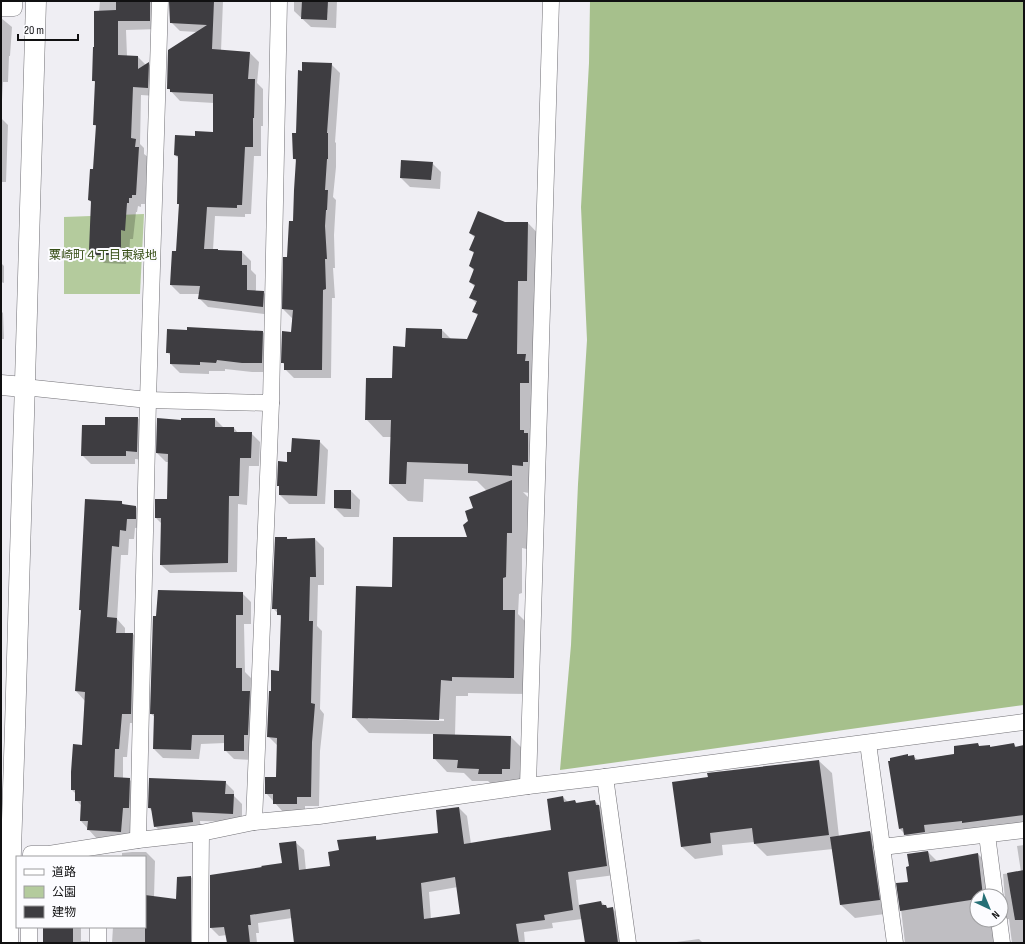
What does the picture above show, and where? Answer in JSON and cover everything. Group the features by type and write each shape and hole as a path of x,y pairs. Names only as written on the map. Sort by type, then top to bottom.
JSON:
{"street":[{"path":"1,8 14,8 14,1"},
{"path":"8,943 36,1"},
{"path":"138,840 148,400 160,1"},
{"path":"254,822 271,403 279,1"},
{"path":"528,786 551,1"},
{"path":"1,385 148,400 271,403"},
{"path":"31,856 31,854 99,852 138,840 201,833 254,822 327,815 528,786 1024,722"},
{"path":"868,743 895,943"},
{"path":"605,777 628,943"},
{"path":"882,847 1024,830"},
{"path":"200,943 201,833"},
{"path":"987,835 994,888"},
{"path":"29,928 29,943"},
{"path":"98,928 98,943"},
{"path":"999,928 1002,943"}],"green space":[{"path":"590,1 1024,1 1024,705 560,770 571,645 578,484 587,340 581,207 589,63"},
{"name":"粟崎町４丁目東緑地","path":"144,214 140,294 64,294 64,217"}],"building":[{"path":"116,1 150,1 150,21 118,21 118,55 138,56 138,69 149,62 148,88 133,87 131,138 136,139 135,147 139,147 136,195 132,195 132,198 129,198 129,203 127,203 125,231 121,230 121,252 118,252 117,255 94,255 94,250 89,250 91,201 88,200 90,169 93,169 96,125 93,125 95,81 92,81 94,11 116,10"},
{"path":"169,1 214,1 212,49 250,52 248,79 255,79 253,147 245,147 242,205 237,205 237,208 207,207 204,249 242,251 242,265 247,265 247,290 264,291 263,307 198,299 200,286 170,285 172,251 176,251 179,204 177,204 178,156 174,155 175,135 195,136 195,131 213,132 213,94 170,92 170,89 167,89 168,50 207,25 170,23"},
{"path":"302,1 328,1 327,20 301,19"},
{"path":"302,62 332,63 327,133 328,159 325,190 328,190 325,226 327,259 325,259 326,289 323,290 322,370 284,370 284,363 281,363 282,331 291,332 293,310 282,309 283,257 287,257 289,221 293,221 296,159 293,159 292,133 296,133 298,70 302,71"},
{"path":"401,160 433,162 431,180 400,178"},
{"path":"478,211 505,222 528,222 527,281 518,281 517,354 526,354 525,361 529,361 529,383 520,383 520,430 524,430 524,433 528,433 528,462 523,462 523,466 512,465 512,476 468,473 468,464 407,462 406,484 389,484 391,420 365,420 366,378 392,378 393,346 405,347 406,328 442,329 442,338 467,339 478,314 472,312 477,301 469,298 475,285 469,282 474,269 469,266 474,252 469,250 475,236 469,233"},
{"path":"187,327 263,331 262,363 242,363 217,360 216,363 200,362 200,365 170,364 170,353 166,353 167,329 187,330"},
{"path":"105,417 138,417 137,452 126,451 126,456 81,456 82,425 105,425"},
{"path":"157,418 181,420 181,418 215,418 215,427 234,427 234,432 252,432 251,458 240,458 239,496 229,496 228,563 160,565 161,518 155,518 155,499 167,499 168,454 156,453"},
{"path":"292,438 320,440 317,496 279,495 279,486 277,486 278,461 287,462 287,452 291,452"},
{"path":"512,480 512,533 507,533 506,577 503,578 503,610 515,610 514,678 452,677 452,681 441,680 439,720 352,718 356,586 392,587 393,537 467,537 463,525 468,521 465,511 473,508 469,497"},
{"path":"334,490 351,490 351,509 334,508"},
{"path":"85,499 122,501 122,504 136,506 136,519 127,519 126,531 120,530 119,547 112,546 107,617 117,618 116,633 133,633 131,714 122,714 119,749 115,749 114,777 130,778 129,808 123,808 121,832 87,830 88,821 80,821 81,801 75,801 75,790 71,790 73,744 82,745 85,692 75,691 81,610 79,610"},
{"path":"275,537 287,537 287,539 315,538 316,577 310,577 309,621 313,621 311,703 315,704 312,742 311,797 297,797 297,804 273,804 273,794 265,794 265,777 276,777 277,738 267,737 269,691 271,691 271,670 279,671 281,615 277,615 277,609 272,609"},
{"path":"158,590 243,592 243,615 236,615 236,668 242,668 242,691 250,691 248,735 244,735 244,751 224,751 224,735 192,735 191,750 153,749 154,714 150,714 153,616 156,616"},
{"path":"433,734 511,736 510,769 502,769 502,774 478,774 479,769 457,768 458,760 433,759"},
{"path":"978,743 979,746 990,745 990,747 1014,743 1015,747 1024,745 1024,815 962,823 962,821 924,825 925,832 904,835 903,828 899,829 888,761 890,761 890,758 908,754 908,756 914,755 915,760 954,754 954,746"},
{"path":"819,760 829,835 754,844 752,828 710,833 711,843 681,847 672,782 708,777 707,773"},
{"path":"149,778 226,781 225,794 234,794 233,814 192,812 193,822 154,827 151,808 148,808"},
{"path":"563,796 564,802 575,800 576,803 595,800 596,805 599,805 607,866 568,872 573,910 544,915 545,920 516,924 519,943 294,943 290,909 250,915 251,925 248,925 250,943 227,943 224,927 210,928 210,875 282,863 279,843 296,841 299,870 330,866 328,852 339,850 337,840 376,836 376,840 438,833 436,810 459,807 464,844 551,830 547,799","holes":["455,877 460,914 424,919 421,883"]},
{"path":"870,831 880,900 840,905 830,837"},
{"path":"928,851 930,862 978,853 982,888 969,888 969,900 900,911 896,883 908,882 906,867 909,866 907,854"},
{"path":"1024,870 1024,920 1015,920 1007,873"},
{"path":"191,876 191,943 145,943 146,895 176,899 177,877"},
{"path":"601,901 602,905 606,905 607,908 613,907 618,943 585,943 579,905"},
{"path":"43,928 73,928 73,943 43,943"}]}
